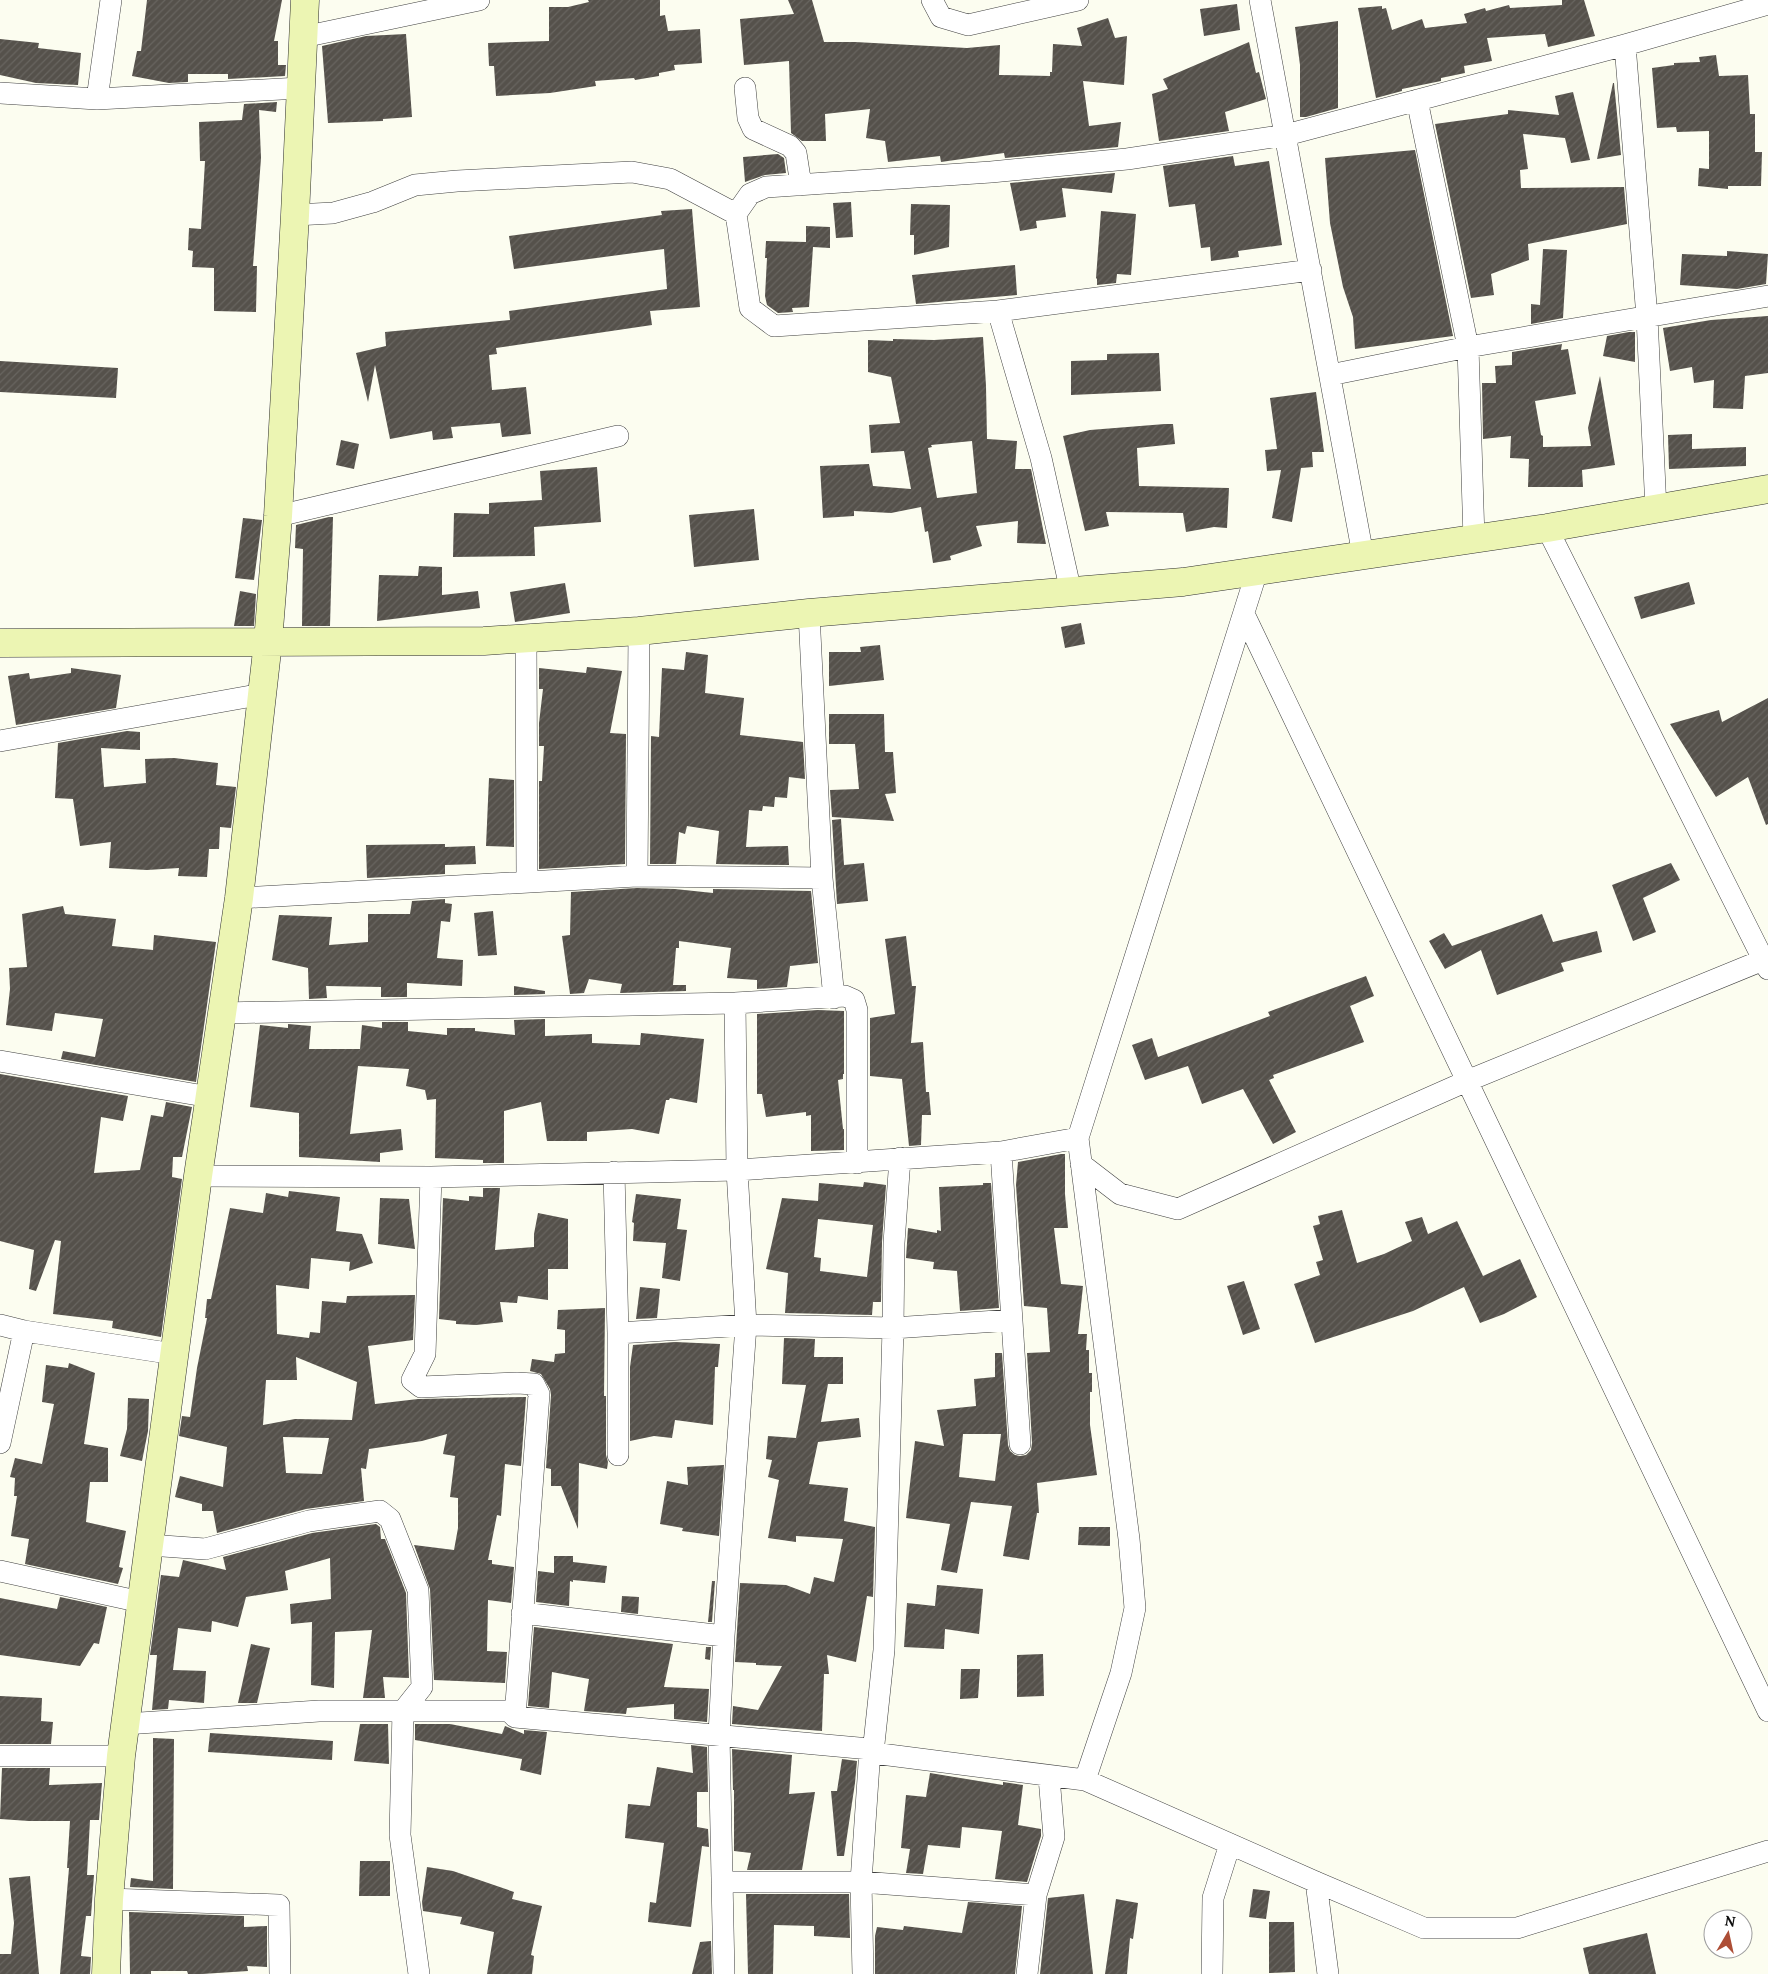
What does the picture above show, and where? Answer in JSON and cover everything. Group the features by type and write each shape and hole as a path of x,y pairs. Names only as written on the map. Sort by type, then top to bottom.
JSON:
{"main road":[{"path":"106,1974 109,1899 121,1756 198,1176 239,898 268,642 278,516 305,0"},
{"path":"0,643 484,641 639,631 809,613 1183,582 1547,528 1768,489"}],"street":[{"path":"97,99 111,0"},
{"path":"302,37 479,0"},
{"path":"932,0 941,17 968,25 1078,0"},
{"path":"1260,0 1363,555"},
{"path":"1311,270 998,311 774,326 750,308 736,214 750,194 766,187 991,172 1127,159 1286,135 1625,45 1768,4"},
{"path":"1625,45 1647,317 1656,510"},
{"path":"0,92 97,99 300,88"},
{"path":"745,88 748,118 753,129 790,146 796,154 801,185"},
{"path":"1418,100 1468,347 1474,539"},
{"path":"295,215 333,213 373,202 415,185 632,172 670,179 736,214"},
{"path":"1330,375 1468,347 1768,296"},
{"path":"998,311 1041,458 1071,592"},
{"path":"278,516 618,436"},
{"path":"1081,1164 1120,1194 1178,1209 1467,1081 1766,962 1547,528"},
{"path":"1085,1780 1121,1673 1135,1608 1129,1539 1078,1138 1257,571"},
{"path":"809,613 822,878 834,998"},
{"path":"1244,614 1768,1711"},
{"path":"638,876 639,631"},
{"path":"526,638 527,880"},
{"path":"0,741 262,694"},
{"path":"239,898 527,880 638,876 822,878"},
{"path":"223,1013 735,1002 845,996 854,1000 857,1010 857,1163"},
{"path":"724,1974 719,1735 724,1636 733,1532 746,1325 738,1170 735,1002"},
{"path":"0,1061 210,1096"},
{"path":"198,1176 431,1177 738,1170 1001,1152 1078,1138"},
{"path":"1001,1152 1020,1444"},
{"path":"862,1974 861,1882 871,1751 884,1650 894,1328 894,1244 900,1158"},
{"path":"614,1172 618,1333 618,1455"},
{"path":"431,1177 425,1354 412,1380 421,1387 534,1384 539,1394 515,1717"},
{"path":"618,1333 746,1325 894,1328 1012,1320"},
{"path":"0,1325 24,1331 174,1354"},
{"path":"0,1443 24,1331"},
{"path":"148,1545 205,1549 310,1521 380,1511 390,1519 418,1590 422,1687 403,1711 400,1834 418,1974"},
{"path":"0,1571 141,1602"},
{"path":"522,1613 724,1636"},
{"path":"125,1724 319,1711 509,1711 515,1717 871,1751 1049,1777 1085,1780 1424,1928 1517,1928 1768,1851"},
{"path":"0,1756 121,1756"},
{"path":"1027,1974 1036,1895 1054,1837 1049,1777"},
{"path":"1212,1974 1213,1898 1230,1844"},
{"path":"722,1882 861,1882 1036,1895"},
{"path":"1316,1882 1328,1974"},
{"path":"109,1899 279,1905 280,1974"}],"building":[{"path":"147,0 282,0 274,41 278,41 278,65 286,65 285,76 228,79 228,74 188,74 188,82 169,83 132,76 137,51 141,51"},
{"path":"588,0 660,0 660,16 665,15 668,31 700,29 702,63 674,65 675,70 659,73 659,76 635,80 634,78 595,81 596,86 550,93 496,96 494,66 489,66 488,43 549,41 549,7 568,7 589,2"},
{"path":"788,0 812,0 824,42 967,48 1000,45 999,75 1050,76 1050,72 1052,72 1053,44 1082,46 1077,28 1108,18 1115,38 1127,36 1124,85 1083,81 1089,126 1121,122 1118,147 1005,158 1004,153 941,162 940,156 888,162 885,141 866,138 870,109 825,114 826,141 802,141 791,133 789,61 744,65 740,19 794,14"},
{"path":"1562,0 1584,0 1595,36 1548,47 1545,34 1487,38 1492,61 1464,66 1465,73 1441,78 1441,81 1402,89 1402,91 1376,98 1358,8 1382,6 1382,9 1386,8 1392,30 1422,19 1425,28 1467,23 1464,14 1485,8 1486,11 1509,5 1510,8 1562,5"},
{"path":"1237,4 1240,30 1204,36 1200,9"},
{"path":"1338,21 1338,108 1300,117 1300,65 1295,27"},
{"path":"406,34 412,117 383,119 383,121 328,123 322,46 366,36"},
{"path":"0,39 39,43 38,48 81,53 78,85 36,83 0,75"},
{"path":"1249,42 1256,73 1259,72 1266,99 1225,112 1229,131 1159,141 1152,94 1168,89 1163,79"},
{"path":"1716,55 1719,76 1748,75 1750,114 1755,114 1755,152 1762,152 1761,186 1728,186 1728,189 1698,186 1699,168 1709,169 1709,131 1677,132 1676,127 1657,128 1652,68 1674,65 1674,63 1700,62 1699,57"},
{"path":"1613,83 1621,155 1597,159"},
{"path":"1573,92 1590,160 1571,163 1565,138 1523,134 1528,169 1520,170 1521,188 1624,187 1627,224 1528,244 1529,260 1491,274 1494,295 1471,298 1435,124 1508,114 1508,110 1559,115 1555,96"},
{"path":"277,102 276,112 259,110 261,158 253,266 257,266 256,312 214,311 214,268 192,267 193,251 188,250 189,228 201,229 205,161 200,161 199,122 242,120 244,104"},
{"path":"1415,150 1453,336 1355,349 1353,317 1343,287 1330,223 1325,158"},
{"path":"778,154 784,158 786,173 765,175 745,182 743,157"},
{"path":"1233,156 1235,166 1269,161 1282,245 1238,251 1239,257 1211,261 1210,247 1201,248 1195,204 1169,207 1163,166"},
{"path":"1115,173 1112,193 1062,188 1066,217 1036,221 1037,228 1020,231 1010,183"},
{"path":"851,202 853,237 836,238 833,203"},
{"path":"911,204 950,205 949,247 914,255 914,235 910,235"},
{"path":"692,209 700,307 650,311 652,325 496,348 497,354 489,355 492,390 526,387 531,434 502,437 500,423 451,427 453,438 433,440 432,431 390,439 375,365 368,402 356,353 386,346 385,332 510,320 509,311 667,289 664,249 514,269 509,236 662,215 661,211"},
{"path":"1101,211 1136,214 1131,275 1117,274 1116,283 1097,285 1096,278"},
{"path":"806,226 830,227 830,248 813,247 809,307 792,308 793,312 778,313 767,305 765,296 766,241 806,242"},
{"path":"1543,249 1567,250 1563,318 1531,324 1531,304 1540,305"},
{"path":"1727,251 1768,254 1766,284 1737,289 1680,285 1682,254 1727,256"},
{"path":"1015,265 1017,295 916,304 912,275"},
{"path":"1768,316 1768,373 1745,376 1743,409 1713,408 1714,380 1694,383 1692,367 1670,371 1663,328 1711,320"},
{"path":"1635,332 1635,362 1603,356 1607,336"},
{"path":"983,337 987,439 1017,441 1015,469 1031,469 1046,544 1017,543 1018,521 976,526 982,546 950,556 951,560 933,563 928,531 925,532 921,507 891,513 854,511 854,516 823,518 820,466 869,464 873,486 911,489 904,451 871,453 869,425 900,423 891,377 868,372 868,340 934,340","holes":["972,441 977,493 937,498 928,448 932,447 931,445"]},
{"path":"1562,344 1561,350 1568,349 1576,394 1535,401 1541,435 1543,436 1543,447 1591,446 1588,428 1600,376 1615,465 1582,470 1583,487 1528,487 1529,459 1510,458 1511,436 1483,439 1482,383 1496,383 1495,366 1512,365 1512,352"},
{"path":"1159,353 1161,391 1071,395 1071,361 1107,360 1107,354"},
{"path":"0,361 118,368 116,398 0,392"},
{"path":"1316,392 1324,452 1312,452 1313,467 1301,468 1292,522 1272,518 1281,470 1267,471 1265,450 1277,449 1270,398"},
{"path":"1173,424 1175,444 1137,448 1139,486 1229,488 1227,528 1214,527 1186,532 1183,513 1106,512 1109,526 1085,531 1063,436 1090,430"},
{"path":"1692,434 1692,449 1746,447 1746,466 1669,469 1668,435"},
{"path":"341,440 359,444 354,469 336,465"},
{"path":"597,467 601,522 534,527 535,556 453,557 454,513 489,514 489,503 542,500 540,471"},
{"path":"754,509 759,560 694,567 689,515"},
{"path":"333,517 330,626 302,626 303,549 295,548 296,525"},
{"path":"243,518 262,520 254,580 235,578"},
{"path":"419,566 442,567 442,595 478,591 480,608 377,621 379,575 418,576"},
{"path":"1689,582 1695,604 1641,619 1634,597"},
{"path":"565,583 570,613 515,622 510,592"},
{"path":"240,591 256,594 254,626 234,626"},
{"path":"1081,623 1085,644 1065,648 1061,627"},
{"path":"880,645 884,680 829,686 829,652 861,652 860,647"},
{"path":"686,652 708,655 705,693 744,698 740,735 803,742 805,779 789,777 787,798 775,797 774,807 763,806 762,811 749,810 746,847 788,846 789,865 716,864 719,831 687,826 685,834 679,832 676,864 650,864 651,736 659,737 662,668 684,670"},
{"path":"587,667 622,671 610,733 626,734 625,864 539,869 539,781 542,781 544,746 539,746 539,723 543,689 539,689 539,668 586,673"},
{"path":"71,668 121,675 116,708 16,725 8,676 29,673 30,679 71,673"},
{"path":"1768,698 1768,824 1766,825 1748,777 1716,797 1670,724 1719,710 1722,722"},
{"path":"829,714 884,714 885,752 893,752 896,793 885,794 894,821 832,817 830,790 859,789 855,744 829,744"},
{"path":"127,731 140,732 140,750 101,748 104,787 146,783 145,759 174,758 218,763 216,785 236,787 231,828 220,827 219,849 209,849 207,877 178,876 179,868 147,870 109,868 111,842 80,846 73,799 55,798 58,743"},
{"path":"489,778 514,780 514,847 486,846"},
{"path":"841,819 844,865 864,863 868,901 837,904 832,820"},
{"path":"445,844 445,847 475,846 476,864 445,865 445,874 367,878 366,845"},
{"path":"1671,863 1680,880 1643,898 1656,932 1633,941 1612,885"},
{"path":"637,888 713,893 713,889 811,891 818,963 790,966 787,987 757,989 757,980 727,978 731,948 679,941 679,948 676,948 673,985 686,985 686,991 620,993 622,984 589,979 584,993 570,994 562,936 570,935 571,892"},
{"path":"445,899 445,903 452,904 450,922 441,921 437,958 463,960 462,986 407,983 407,997 381,997 381,987 326,986 327,998 309,999 308,968 272,960 279,915 332,917 329,945 368,942 368,914 410,914 412,901"},
{"path":"63,906 65,914 116,919 112,946 153,950 154,935 216,942 196,1082 61,1059 63,1051 95,1057 103,1019 55,1013 52,1031 6,1025 10,989 9,968 27,967 22,914"},
{"path":"493,911 497,955 478,956 474,913"},
{"path":"1542,914 1553,942 1597,931 1602,952 1561,963 1564,971 1497,995 1481,950 1445,969 1429,941 1444,933 1452,946"},
{"path":"906,936 912,986 916,986 911,1043 923,1042 926,1092 929,1092 931,1115 922,1115 921,1145 909,1146 902,1079 870,1076 870,1018 895,1014 885,939"},
{"path":"1366,976 1374,996 1350,1006 1364,1042 1273,1075 1274,1078 1269,1080 1296,1132 1273,1144 1243,1089 1202,1104 1188,1066 1145,1080 1132,1045 1152,1038 1158,1057 1270,1016 1268,1012"},
{"path":"514,986 545,991 545,994 514,995"},
{"path":"818,1010 844,1011 844,1074 843,1079 838,1080 844,1129 844,1150 811,1151 811,1115 806,1116 806,1112 766,1117 762,1094 757,1094 757,1014"},
{"path":"545,1019 545,1036 592,1034 592,1043 640,1045 641,1033 704,1039 697,1103 670,1098 666,1100 659,1134 632,1129 587,1132 587,1141 547,1141 541,1102 504,1111 504,1163 483,1163 483,1160 435,1158 436,1099 427,1100 425,1090 406,1086 409,1069 358,1066 350,1134 401,1129 403,1150 380,1153 380,1162 299,1157 299,1113 250,1107 260,1025 288,1028 288,1024 311,1026 309,1049 360,1049 362,1025 382,1028 382,1022 408,1022 408,1031 447,1035 447,1028 475,1028 475,1031 515,1035 514,1020"},
{"path":"0,1074 128,1096 123,1121 101,1117 94,1173 140,1170 151,1115 163,1117 166,1102 192,1107 182,1157 173,1157 172,1177 182,1179 161,1337 112,1328 113,1321 53,1314 61,1241 55,1240 36,1291 29,1289 34,1250 0,1241"},
{"path":"1065,1154 1065,1194 1068,1228 1054,1228 1061,1284 1083,1286 1078,1334 1087,1334 1086,1350 1089,1350 1089,1373 1092,1373 1090,1425 1097,1475 1037,1483 1039,1513 1037,1513 1029,1560 1003,1556 1012,1506 971,1502 957,1573 941,1570 950,1524 906,1518 915,1441 944,1446 937,1410 976,1406 974,1379 995,1377 995,1353 1002,1353 1008,1445 1010,1451 1015,1455 1026,1455 1031,1450 1027,1353 1050,1352 1047,1308 1024,1306 1016,1185 1018,1162","holes":["963,1434 1001,1434 995,1481 959,1477"]},
{"path":"864,1182 886,1185 882,1242 881,1302 873,1302 872,1315 785,1313 788,1273 766,1269 782,1198 818,1201 819,1183 863,1187","holes":["818,1219 873,1225 867,1277 820,1271 821,1258 814,1257"]},
{"path":"983,1183 991,1183 999,1308 960,1311 957,1271 933,1269 934,1262 906,1258 908,1228 937,1233 937,1230 941,1231 939,1187 983,1185"},
{"path":"483,1188 500,1188 495,1250 534,1247 534,1234 538,1213 568,1219 568,1269 548,1269 548,1300 518,1296 517,1303 500,1302 503,1322 476,1325 456,1324 456,1321 439,1319 443,1198 469,1201 469,1196 483,1197"},
{"path":"289,1191 340,1197 336,1231 362,1234 373,1263 349,1271 350,1262 311,1258 309,1289 276,1285 277,1334 309,1338 310,1332 320,1333 322,1301 346,1303 347,1296 415,1295 413,1340 368,1346 375,1404 418,1399 526,1397 521,1466 505,1464 501,1516 497,1515 488,1560 492,1560 492,1564 514,1567 511,1603 488,1600 487,1651 507,1652 505,1683 434,1680 430,1589 414,1545 454,1550 458,1528 458,1498 450,1497 455,1456 443,1454 447,1434 422,1441 369,1449 366,1469 361,1468 364,1501 306,1509 217,1533 213,1511 202,1511 202,1504 175,1497 180,1476 223,1487 227,1447 179,1436 182,1416 190,1417 207,1318 205,1318 207,1299 211,1299 230,1208 263,1213 266,1193 288,1197","holes":["296,1357 357,1382 352,1420 295,1419 263,1425 266,1380 297,1380","283,1437 329,1438 322,1474 286,1473"]},
{"path":"636,1194 681,1199 677,1229 687,1230 680,1281 662,1278 666,1243 633,1241 634,1223 632,1222"},
{"path":"380,1198 409,1199 415,1249 378,1244"},
{"path":"1342,1210 1357,1263 1384,1254 1412,1241 1405,1222 1422,1217 1428,1234 1457,1221 1483,1276 1520,1259 1537,1297 1504,1314 1480,1323 1464,1287 1413,1311 1315,1343 1294,1284 1320,1275 1316,1262 1323,1260 1313,1226 1320,1224 1318,1216"},
{"path":"1244,1281 1260,1329 1243,1335 1227,1286"},
{"path":"640,1287 660,1289 657,1318 636,1319"},
{"path":"605,1308 604,1396 606,1396 606,1455 608,1462 607,1469 579,1463 578,1529 561,1486 551,1486 551,1469 546,1468 550,1389 541,1374 530,1371 532,1359 554,1362 555,1354 565,1353 565,1330 557,1329 558,1310"},
{"path":"784,1338 815,1339 814,1357 843,1357 843,1384 828,1384 821,1422 859,1418 861,1437 818,1442 809,1484 848,1488 844,1521 875,1527 873,1597 867,1596 856,1662 827,1655 829,1674 824,1674 822,1731 732,1724 733,1706 758,1710 782,1666 735,1662 740,1583 786,1585 810,1594 814,1577 834,1582 843,1539 796,1536 796,1542 768,1538 779,1480 768,1477 772,1460 766,1459 768,1436 796,1438 806,1385 782,1384"},
{"path":"675,1342 720,1344 718,1367 715,1367 713,1425 675,1420 672,1438 654,1436 630,1441 630,1367 633,1345"},
{"path":"69,1363 95,1373 84,1444 108,1448 108,1482 90,1482 86,1522 126,1531 119,1567 123,1568 118,1584 25,1564 29,1539 11,1536 17,1496 14,1496 15,1478 10,1477 15,1458 42,1464 54,1404 42,1402 46,1365 68,1368"},
{"path":"128,1398 149,1399 148,1431 142,1461 120,1456 127,1429"},
{"path":"724,1465 719,1536 682,1531 683,1528 660,1524 667,1481 688,1485 687,1467"},
{"path":"376,1524 380,1527 381,1539 385,1539 406,1593 409,1678 383,1677 385,1698 363,1698 372,1630 335,1632 334,1688 311,1685 312,1622 291,1624 290,1604 331,1599 330,1558 285,1571 288,1590 246,1597 238,1627 212,1621 211,1632 178,1628 173,1670 206,1671 204,1703 169,1700 168,1709 152,1710 157,1655 150,1655 161,1575 179,1577 183,1560 226,1570 223,1557 312,1533"},
{"path":"1079,1527 1110,1527 1110,1546 1078,1545"},
{"path":"554,1556 573,1556 573,1562 607,1566 605,1583 570,1581 569,1606 536,1602 538,1571 554,1573"},
{"path":"712,1581 715,1581 712,1622 708,1622"},
{"path":"937,1585 983,1589 979,1634 945,1629 944,1649 904,1647 907,1603 935,1606"},
{"path":"622,1596 639,1597 638,1614 621,1612"},
{"path":"60,1597 107,1607 99,1644 94,1643 80,1666 0,1655 0,1598 57,1609"},
{"path":"534,1627 673,1644 664,1687 709,1689 707,1722 674,1719 674,1704 627,1708 626,1714 584,1711 589,1679 552,1672 549,1708 528,1706"},
{"path":"251,1644 270,1648 257,1703 238,1703"},
{"path":"706,1647 711,1647 710,1660 705,1659"},
{"path":"1043,1654 1044,1696 1017,1697 1017,1655"},
{"path":"961,1669 980,1669 978,1698 960,1699"},
{"path":"0,1696 42,1698 41,1721 53,1722 51,1744 0,1744"},
{"path":"360,1724 388,1724 389,1764 354,1761"},
{"path":"415,1724 450,1724 502,1734 505,1726 524,1734 524,1730 547,1732 541,1775 520,1770 522,1759 415,1740"},
{"path":"210,1733 333,1741 332,1760 208,1752"},
{"path":"153,1738 174,1739 173,1889 130,1887 131,1878 153,1881"},
{"path":"691,1745 707,1747 708,1792 697,1792 697,1827 708,1829 709,1847 702,1846 691,1927 648,1922 650,1902 656,1903 664,1843 625,1838 628,1804 650,1806 657,1767 693,1773"},
{"path":"732,1749 792,1755 789,1794 815,1792 802,1870 747,1870 751,1853 734,1851"},
{"path":"842,1759 857,1761 844,1856 837,1856 831,1791 837,1791"},
{"path":"2,1768 50,1768 49,1785 102,1783 99,1820 90,1820 87,1875 94,1875 91,1916 86,1916 81,1956 91,1957 90,1974 60,1974 69,1868 67,1868 70,1821 0,1819"},
{"path":"930,1773 1003,1785 1003,1782 1023,1785 1018,1825 1041,1829 1041,1836 1027,1882 995,1879 1002,1831 962,1827 960,1848 928,1845 923,1874 906,1873 910,1849 901,1848 906,1795 926,1797"},
{"path":"360,1861 390,1861 390,1896 359,1896"},
{"path":"427,1867 453,1871 514,1892 512,1899 542,1906 531,1955 534,1956 532,1974 487,1974 494,1932 460,1924 462,1917 423,1911 422,1902"},
{"path":"30,1876 39,1974 0,1974 0,1954 11,1954 14,1923 9,1878"},
{"path":"1253,1889 1270,1891 1266,1919 1249,1917"},
{"path":"746,1894 849,1894 850,1938 814,1936 814,1926 774,1925 773,1974 748,1974"},
{"path":"1084,1894 1093,1974 1040,1974 1048,1898"},
{"path":"1116,1899 1138,1903 1133,1939 1130,1938 1127,1974 1105,1974"},
{"path":"968,1902 1022,1906 1015,1974 875,1974 875,1936 877,1927 903,1930 904,1926 962,1933"},
{"path":"129,1912 244,1916 244,1927 267,1926 267,1967 247,1966 248,1971 202,1974 188,1974 187,1971 151,1971 151,1974 130,1974"},
{"path":"1269,1922 1294,1922 1295,1972 1269,1973"},
{"path":"1647,1933 1656,1974 1589,1974 1583,1948"},
{"path":"711,1941 712,1974 692,1974 700,1942"}]}
